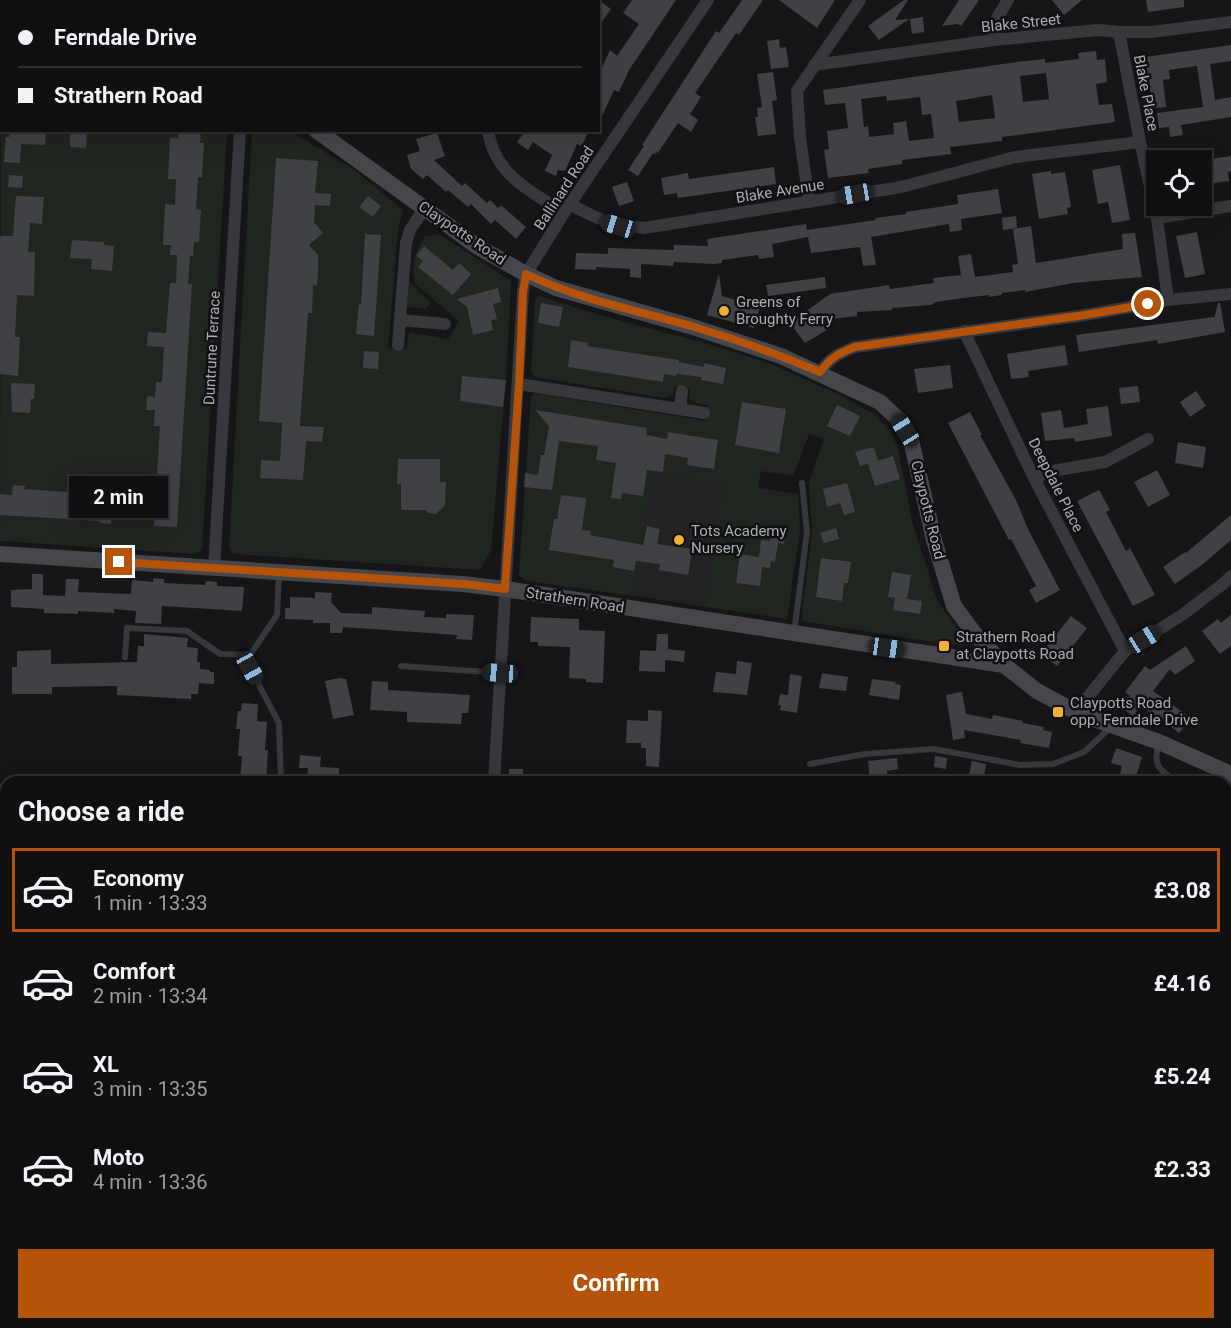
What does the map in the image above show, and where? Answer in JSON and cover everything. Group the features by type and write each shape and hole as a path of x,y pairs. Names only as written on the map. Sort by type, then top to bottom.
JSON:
{"main road":[{"name":"Claypotts Road","path":"319,132 478,247 526,274 556,288 693,327 781,356 820,372 880,402 898,419 911,440 934,540 954,606 974,633 1004,665 1037,691 1080,714 1159,742 1231,774"},
{"name":"Strathern Road","path":"0,554 464,584 1004,665"}],"street":[{"name":"Ballinard Road","path":"526,274 567,208 708,0"},
{"path":"809,202 800,137 797,91 860,0"},
{"path":"993,40 997,18 1008,0"},
{"name":"Blake Street","path":"814,65 993,40 1098,30 1151,32 1231,22"},
{"name":"Blake Place","path":"1119,32 1157,218 1168,300"},
{"name":"Duntrune Terrace","path":"214,568 240,132"},
{"name":"Blake Avenue","path":"489,132 494,152 503,169 516,182 567,208 597,219 618,226 644,228 901,187 1015,157 1140,142"},
{"path":"1157,218 1231,206"},
{"path":"398,345 406,243 410,230 424,209"},
{"path":"494,776 523,292 526,274"},
{"path":"820,372 829,360 855,347 1085,315 1168,300 1231,294"},
{"path":"400,320 445,324"},
{"name":"Deepdale Place","path":"964,331 1034,478 1125,651"},
{"path":"519,384 704,412"},
{"path":"680,409 682,391"},
{"path":"1034,478 1052,471 1105,462 1148,439"},
{"path":"1080,714 1088,698 1125,651 1182,615 1231,576"}],"lane":[{"path":"794,634 807,532 802,483"},
{"path":"279,572 277,615 250,655 250,668 279,723 281,776"},
{"path":"125,657 127,628 188,631 220,654 250,655"},
{"path":"401,666 500,673"},
{"path":"810,764 865,754 934,749 1020,765 1053,764 1084,752 1112,726"},
{"path":"1159,742 1155,755 1157,764 1169,776"}],"shaded area":[{"path":"1,132 227,132 202,550 195,554 0,541"},
{"path":"252,132 292,132 353,169 403,210 398,229 388,347 407,349 409,332 448,339 459,321 415,284 413,272 415,259 425,236 439,234 511,281 506,380 491,550 480,570 233,554 229,548"},
{"path":"409,281 431,303 426,309 407,307"},
{"path":"540,296 771,364 840,395 874,414 890,430 898,448 912,521 937,600 966,642 963,645 945,644 801,621 812,533 809,482 824,439 809,434 793,476 761,471 758,488 798,494 800,531 787,619 706,607 724,484 653,473 634,596 527,581 519,575 531,397 535,393 705,421 708,405 696,403 689,398 690,389 674,387 673,395 665,398 535,377 531,372 535,298"},
{"name":"Tots Academy Nursery","path":"653,473 725,484 706,607 634,596"}],"building":[{"path":"632,0 676,0 629,70 619,92 614,90 600,121 600,72 610,50 617,56 639,24 623,13"},
{"path":"742,0 763,0 739,35 736,33 695,93 701,97 690,114 698,120 691,132 678,123 657,154 657,151 653,153 638,176 628,170 716,31 719,33"},
{"path":"779,0 835,0 817,28"},
{"path":"904,0 908,0 895,20 909,19 879,40 868,26"},
{"path":"959,0 979,0 961,26 958,24 942,26"},
{"path":"1052,0 1082,0 1064,15"},
{"path":"1146,0 1184,0 1184,7 1148,12"},
{"path":"600,1 611,9 600,24"},
{"path":"923,17 924,32 912,34 910,19"},
{"path":"779,39 780,48 786,47 789,67 771,69 767,41"},
{"path":"1231,45 1231,61 1210,64 1215,100 1231,97 1231,117 1181,125 1183,135 1170,137 1169,127 1159,128 1157,113 1203,107 1197,66 1169,70 1170,79 1163,80 1166,107 1153,108 1145,57"},
{"path":"1096,51 1097,60 1105,59 1107,82 1096,84 1099,105 1112,104 1115,122 1002,137 1002,141 950,147 951,154 902,160 902,164 868,169 869,173 828,178 824,150 829,149 827,131 848,128 845,103 825,105 823,90 1017,62 1045,59 1045,63 1079,59 1078,53","holes":["1046,73 1049,99 1023,102 1020,76","992,95 995,118 959,122 956,101","886,96 887,101 920,97 922,115 931,114 934,138 909,141 906,121 893,123 894,134 869,137 868,126 864,127 861,99"]},
{"path":"773,72 777,100 772,101 776,134 758,136 755,117 758,117 757,108 762,107 757,74"},
{"path":"10,132 46,132 45,145 21,144 20,163 4,162 6,137 9,137"},
{"path":"70,132 87,132 86,148 70,147"},
{"path":"179,132 201,132 200,143 204,143 202,177 198,177 196,209 201,210 199,242 194,242 193,256 190,256 188,284 192,284 177,527 154,526 160,426 154,426 155,410 146,410 147,396 155,397 156,382 162,382 164,347 147,346 148,332 166,333 170,283 176,283 177,255 170,255 171,245 163,245 165,204 175,205 176,179 168,179 170,138 178,138"},
{"path":"520,132 556,132 560,134 561,132 588,132 582,146 577,144 565,171 558,170 556,176 545,171 552,155 533,142 528,150 517,142 523,134"},
{"path":"437,133 445,156 434,160 462,186 465,183 487,203 490,200 498,208 501,205 526,227 516,239 495,220 491,224 471,204 468,207 427,175 423,179 411,169 407,155 420,151 416,139"},
{"path":"1231,156 1229,181 1212,183 1212,159"},
{"path":"276,158 318,161 315,193 331,194 330,206 315,205 314,222 323,233 309,245 318,255 318,272 317,286 313,285 312,313 308,313 300,426 324,427 322,442 306,441 303,480 260,478 261,460 280,461 282,423 259,421"},
{"path":"1120,165 1130,220 1112,223 1108,202 1098,204 1092,170"},
{"path":"774,167 776,184 678,198 677,193 664,195 661,178 688,173 689,179"},
{"path":"1051,171 1051,174 1065,172 1071,207 1067,208 1068,214 1039,219 1032,174"},
{"path":"9,175 23,176 22,188 8,187"},
{"path":"627,182 634,201 619,206 612,187"},
{"path":"998,189 1002,213 961,219 962,230 950,232 949,224 871,237 876,265 863,266 860,247 811,253 808,237 772,244 774,257 759,259 758,255 722,260 722,263 714,264 674,262 673,266 641,264 641,278 630,277 630,269 596,267 596,270 575,269 576,253 608,254 608,248 674,250 674,245 708,246 707,239 806,224 807,230 876,220 875,218 958,204 957,195"},
{"path":"16,196 44,197 42,224 30,223 28,252 35,252 34,296 17,295 15,337 20,337 18,376 0,374 0,236 13,236"},
{"path":"368,196 381,206 373,217 359,207"},
{"path":"1016,216 1017,228 1003,230 1002,218"},
{"path":"1031,226 1036,263 1123,249 1122,234 1135,233 1142,277 1073,283 1025,292 1025,290 1002,293 1002,295 989,297 989,295 936,302 931,305 857,312 857,316 824,320 830,328 805,343 790,323 830,294 889,285 890,289 934,283 933,278 961,275 958,256 971,254 975,277 1013,272 1012,265 1018,264 1013,229"},
{"path":"1197,232 1205,274 1185,278 1176,236"},
{"path":"365,234 381,235 374,336 356,334 359,304 361,304"},
{"path":"72,240 104,242 104,245 114,246 112,271 91,269 92,259 70,258"},
{"path":"424,246 453,270 459,263 471,274 453,295 418,267 423,261 416,256"},
{"path":"719,274 722,296 760,307 754,328 707,315"},
{"path":"825,277 826,288 768,296 766,285"},
{"path":"498,288 501,302 493,304 497,319 491,320 493,330 473,335 467,307 457,299"},
{"path":"541,303 563,307 559,327 538,323"},
{"path":"1218,303 1220,303 1225,332 1158,344 1157,340 1079,352 1076,335 1214,317 1214,319"},
{"path":"571,340 588,343 587,346 679,360 679,362 704,367 704,363 726,368 723,384 701,380 702,377 677,374 676,376 664,374 663,382 568,367"},
{"path":"1065,345 1068,365 1028,371 1029,377 1011,379 1007,354"},
{"path":"364,351 379,352 378,369 363,368"},
{"path":"950,365 953,388 918,393 914,369"},
{"path":"462,376 506,380 503,407 460,401"},
{"path":"11,383 35,384 30,413 12,412"},
{"path":"1138,386 1140,402 1121,404 1119,388"},
{"path":"1196,391 1206,406 1190,417 1180,402"},
{"path":"742,402 786,409 779,453 735,445"},
{"path":"837,405 860,416 850,436 827,426"},
{"path":"1108,406 1112,436 1075,442 1074,438 1045,441 1041,413 1061,410 1064,428 1088,424 1086,409"},
{"path":"535,410 647,428 646,435 667,439 668,432 718,440 714,469 687,465 688,458 665,454 663,472 647,470 643,496 622,493 621,499 611,498 616,463 596,460 598,446 559,441 552,490 524,487 525,473 538,475 549,426"},
{"path":"970,412 1060,590 1036,603 1029,590 1036,586 1011,539 1009,540 948,423"},
{"path":"1178,442 1206,447 1203,468 1175,463"},
{"path":"874,448 878,461 860,466 855,452"},
{"path":"893,456 900,479 875,486 868,464"},
{"path":"398,459 440,459 440,482 446,482 445,505 436,514 425,510 401,510 401,484 397,484"},
{"path":"1157,470 1170,495 1148,507 1134,482"},
{"path":"847,483 855,512 844,515 840,503 827,507 823,489"},
{"path":"13,485 25,486 24,489 68,492 68,486 88,488 87,500 94,500 94,509 112,511 111,524 100,523 100,521 0,515 0,494 12,495"},
{"path":"1099,490 1110,510 1106,512 1126,551 1130,548 1155,595 1133,606 1077,501"},
{"path":"561,495 586,498 582,530 591,531 590,535 643,545 647,526 660,529 657,544 692,549 688,575 659,570 660,564 636,561 634,571 613,567 614,560 549,550"},
{"path":"1231,515 1231,540 1175,584 1163,567 1186,553"},
{"path":"836,528 839,539 824,543 820,533"},
{"path":"771,530 786,532 784,544 778,543 775,562 771,561 770,568 762,567 760,586 736,583 740,554 759,557 761,540 770,541"},
{"path":"821,558 851,562 848,583 844,583 842,601 816,597"},
{"path":"892,572 911,575 907,599 922,601 920,614 893,610 895,598 888,597"},
{"path":"32,574 43,574 43,595 65,596 66,579 79,579 78,592 131,594 132,580 153,582 153,578 164,579 164,583 205,585 206,581 217,582 217,586 244,587 242,611 162,606 161,624 135,623 136,611 114,609 114,613 78,611 78,614 44,613 44,609 11,607 11,590 32,589"},
{"path":"315,592 332,593 331,602 341,613 372,614 372,607 425,611 424,617 446,618 446,614 474,615 472,640 456,639 457,635 343,627 342,633 330,633 330,623 285,619 285,608 290,608 290,597 315,598"},
{"path":"1231,615 1231,646 1220,654 1202,631 1218,619 1221,623"},
{"path":"1071,616 1087,628 1057,666 1041,654"},
{"path":"531,617 579,619 579,630 605,631 603,683 569,678 570,647 538,646 538,642 530,642"},
{"path":"144,634 188,638 187,647 198,648 197,662 200,662 200,669 214,672 214,684 199,683 198,694 191,694 191,699 117,695 117,686 52,687 52,694 12,694 12,667 17,667 17,651 51,650 51,664 137,662 138,646 144,646"},
{"path":"657,634 668,634 668,649 685,651 684,662 665,660 665,672 639,671 640,650 656,651"},
{"path":"1186,646 1195,661 1175,675 1170,669 1153,691 1191,718 1179,733 1141,706 1133,716 1122,708 1130,696 1125,692 1145,666 1150,670"},
{"path":"737,661 752,663 747,695 713,692 716,672 736,674"},
{"path":"822,673 848,677 846,691 819,688"},
{"path":"790,674 802,676 797,713 780,710 781,705 778,705 780,694 788,695"},
{"path":"346,679 354,715 333,719 325,681"},
{"path":"872,679 896,682 895,684 901,685 899,700 869,695"},
{"path":"372,681 388,682 388,690 470,695 468,713 462,713 461,724 407,722 407,712 370,710"},
{"path":"962,692 966,714 992,719 993,715 1044,727 1043,730 1052,732 1049,748 1020,743 1021,740 964,730 965,738 953,740 946,695"},
{"path":"242,703 258,704 257,721 267,722 266,776 240,776 242,756 238,756 240,729 236,729 238,711 241,711"},
{"path":"648,710 662,711 659,767 646,766 646,748 641,748 641,743 626,743 627,720 648,721"},
{"path":"1116,748 1142,757 1136,776 1120,774 1122,766 1111,763"},
{"path":"300,755 321,757 320,767 339,768 339,776 307,776 308,768 299,768"},
{"path":"935,756 947,758 946,769 934,767"},
{"path":"897,758 898,769 887,771 887,776 869,776 868,761"},
{"path":"972,761 986,764 984,776 969,775"},
{"path":"509,769 523,769 523,776 509,776"}],"place":[{"name":"Greens of Broughty Ferry","path":"724,311"},
{"name":"Tots Academy Nursery","path":"679,540"},
{"name":"Strathern Road at Claypotts Road","path":"944,646"},
{"name":"Claypotts Road opp. Ferndale Drive","path":"1058,712"}],"route":[{"path":"119,562 464,584 505,589 526,274 556,288 693,327 781,356 820,372 829,360 855,347 1148,304"}]}
